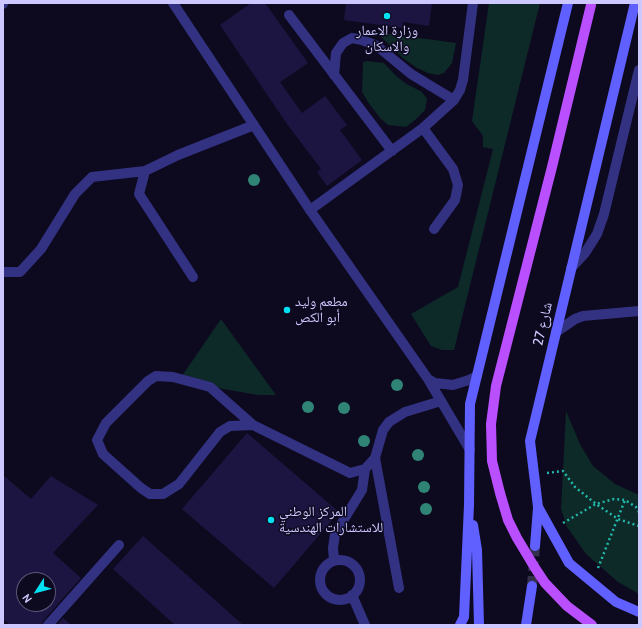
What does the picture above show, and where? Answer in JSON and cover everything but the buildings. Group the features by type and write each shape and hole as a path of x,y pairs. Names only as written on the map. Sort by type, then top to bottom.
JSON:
{"main road":[{"path":"460,625 464,617 469,505 470,404 568,3"},
{"name":"شارع 27","path":"635,3 530,441 538,507 569,563 616,602 639,612"},
{"path":"590,5 552,167 496,386 491,424 492,461 508,520 517,538 545,583 567,606 592,625"},
{"path":"469,505 477,550 479,625"},
{"path":"535,546 538,507"},
{"path":"526,625 532,586"}],"street":[{"path":"173,3 310,210 428,379 470,450"},
{"path":"310,210 423,128 454,100 460,90 463,80 473,3"},
{"path":"289,16 392,151"},
{"path":"334,74 336,53 343,43 352,38 362,40 377,46 410,74 454,100"},
{"path":"571,268 585,253 597,234 604,214 639,70"},
{"path":"3,272 20,272 41,249 75,194 92,177 145,171 178,155 254,125"},
{"path":"423,128 453,168 458,185 455,200 434,229"},
{"path":"145,171 139,194 193,277"},
{"path":"556,332 575,319 583,316 639,311"},
{"path":"253,425 230,426 220,432 179,484 163,494 150,494 141,488 103,454 97,440 106,423 148,381 156,376 173,377 210,387 253,425 350,473 365,469 375,458 383,430 389,422 405,412 441,401"},
{"path":"428,379 440,384 452,385 477,376"},
{"path":"375,458 399,588"},
{"path":"334,560 333,548 335,534 362,490 365,469"},
{"path":"48,625 119,545"},
{"path":"334,560 342,560 349,562 355,567 359,574 360,582 352,595 345,599 338,600 330,597 324,592 320,585 320,578 322,570 327,564 334,560"},
{"path":"352,595 365,625"}],"path":[{"path":"534,474 563,471 576,487 596,504 618,519 639,526"},
{"path":"550,530 596,504 614,499 625,500 636,507 639,512"},
{"path":"592,582 625,500"}],"green space":[{"path":"489,3 540,3 454,350 442,350 431,346 411,314 458,287 493,149 483,147 483,136 472,121"},
{"path":"376,32 456,43 452,63 444,73 438,75 428,73 417,68 404,59"},
{"path":"363,62 384,63 405,83 422,92 427,99 425,110 406,127 388,125 380,118 362,92"},
{"path":"221,319 276,395 258,395 223,389 182,376"},
{"path":"566,411 580,444 593,466 615,484 639,495 639,594 618,582 586,554 567,527 561,509"}],"tunnel":[{"path":"532,586 535,546"}],"place":[{"name":"وزارة الاعمار والاسكان","path":"387,16"},
{"name":"مطعم وليد أبو الكص","path":"287,310"},
{"name":"المركز الوطني للاستشارات الهندسية","path":"271,520"}]}
